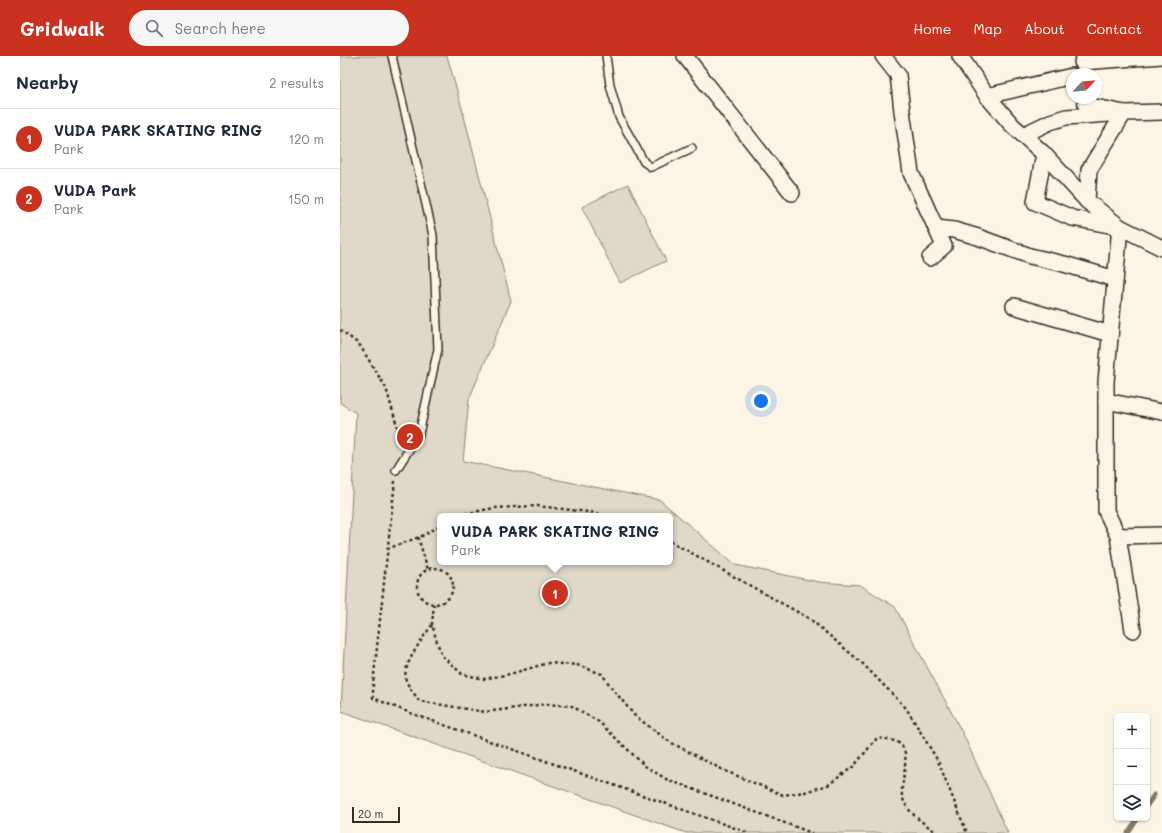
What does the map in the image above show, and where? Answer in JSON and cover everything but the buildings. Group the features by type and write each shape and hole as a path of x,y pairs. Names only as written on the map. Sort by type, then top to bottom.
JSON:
{"street":[{"path":"685,56 792,193"},
{"path":"883,56 898,75 911,173 944,246 930,258"},
{"path":"960,56 987,96 1012,125 1044,154 1088,201 1120,227 1162,248"},
{"path":"1082,68 1162,56"},
{"path":"987,96 1066,77"},
{"path":"1086,104 1124,113"},
{"path":"1023,135 1050,122 1066,117 1162,112"},
{"path":"1088,201 1090,170 1124,113"},
{"path":"1044,154 1035,202 1072,218 1120,227"},
{"path":"1120,227 1106,382 1106,511 1118,536 1133,630"},
{"path":"936,228 954,230 1030,256 1115,279"},
{"path":"1014,306 1110,334"},
{"path":"1106,401 1162,412"},
{"path":"1118,536 1162,535"}],"lane":[{"path":"392,56 433,235 438,349 419,434 396,470"},
{"path":"606,56 610,85 619,117 644,162 651,166 692,148"}],"path":[{"path":"340,330 359,344 386,388 400,436 399,443"},
{"path":"396,470 373,684 373,698 413,714 749,833"},
{"path":"468,513 494,508 537,506 596,513"},
{"path":"387,549 418,537 437,528"},
{"path":"418,537 428,570"},
{"path":"673,543 810,620 863,664 906,708 938,761 967,833"},
{"path":"433,568 445,571 452,580 452,592 445,601 440,604 428,603 423,599 418,589 420,578 428,570 433,568"},
{"path":"434,604 432,624 442,656 462,674 484,679 510,674 548,663 577,665 602,674 635,716 670,742 723,770 783,795 805,792 828,785 854,766 877,738 890,739 900,743 906,754 902,794 908,808 937,833"},
{"path":"432,624 406,668 405,679 419,701 484,712 546,704 572,706 599,722 645,766 666,779 812,833"}],"shaded area":[{"path":"340,56 447,56 463,112 511,301 469,399 463,461 660,500 735,565 819,582 860,585 895,607 963,734 1008,833 686,833 341,711 356,413 340,403"},
{"path":"628,184 666,261 620,283 582,207"}],"waterway":[{"path":"1150,801 1154,795"},
{"path":"1128,833 1136,821"}],"place":[{"name":"VUDA Park","path":"410,437"},
{"name":"VUDA PARK SKATING RING","path":"555,593"}]}
